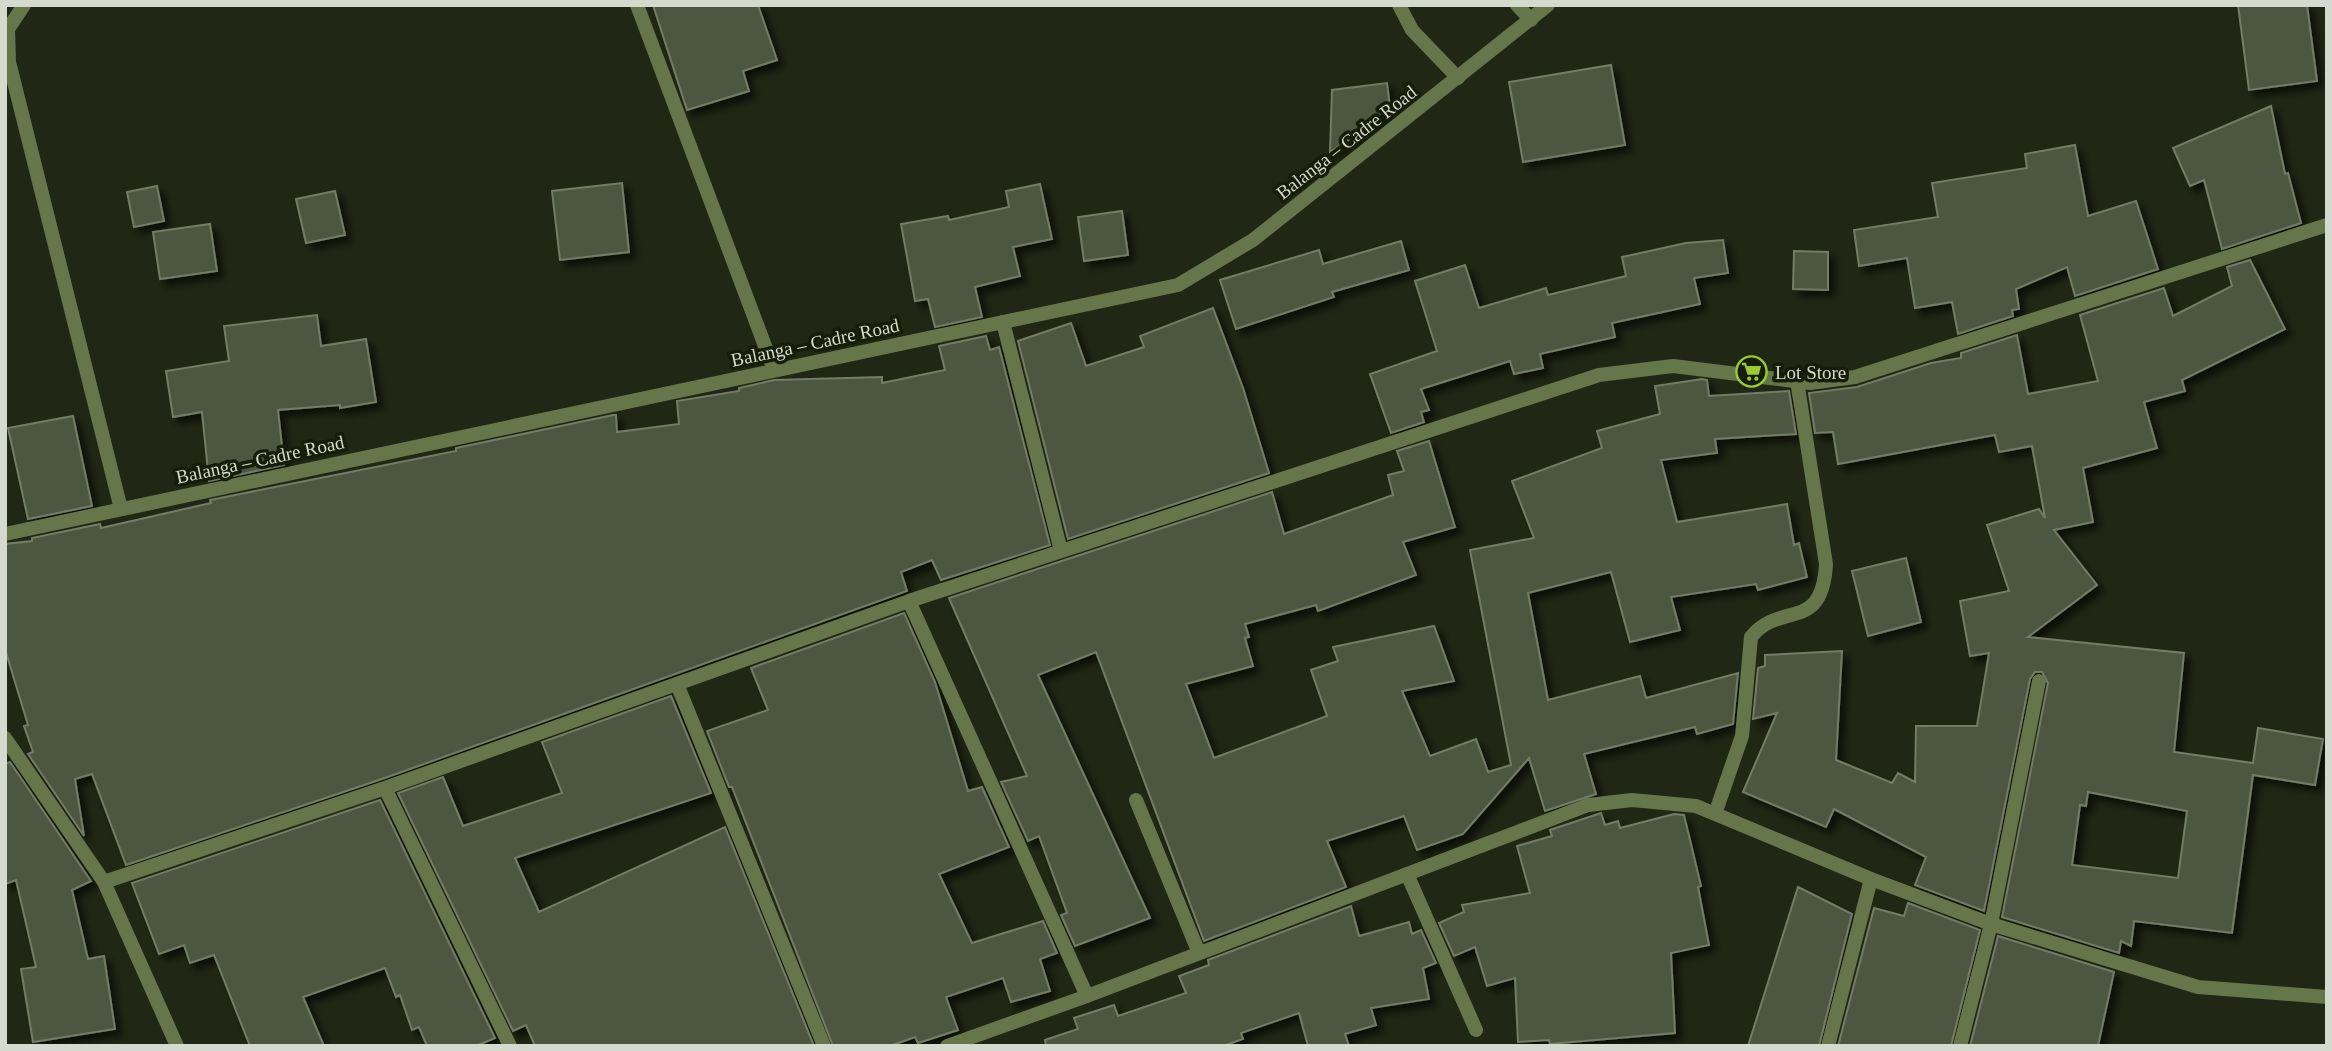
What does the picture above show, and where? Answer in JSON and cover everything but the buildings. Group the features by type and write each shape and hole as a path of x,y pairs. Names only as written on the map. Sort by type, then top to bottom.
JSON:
{"street":[{"path":"24,5 8,29 9,62 121,509"},
{"path":"637,5 774,370"},
{"path":"1399,5 1412,30 1458,78"},
{"path":"1517,5 1531,20"},
{"name":"Balanga – Cadre Road","path":"5,534 1170,287 1188,281 1253,240 1548,5"},
{"path":"104,882 385,788 908,601 1599,375 1673,366 1810,383 1855,377 2327,225"},
{"path":"1003,322 1061,551"},
{"path":"1716,814 1742,736 1751,637 1758,628 1820,600 1825,586 1826,564 1797,381"},
{"path":"908,601 1087,996"},
{"path":"1960,1046 1991,924 2039,681"},
{"path":"677,684 824,1046"},
{"path":"5,738 104,882 177,1046"},
{"path":"385,788 510,1046"},
{"path":"1136,800 1199,953"},
{"path":"947,1046 1087,996 1588,805 1632,800 1696,806 1871,879 1991,924 2198,987 2327,997"},
{"path":"1407,874 1476,1030"},
{"path":"1828,1046 1871,879"}],"place":[{"name":"Lot Store","path":"1752,372"}]}
